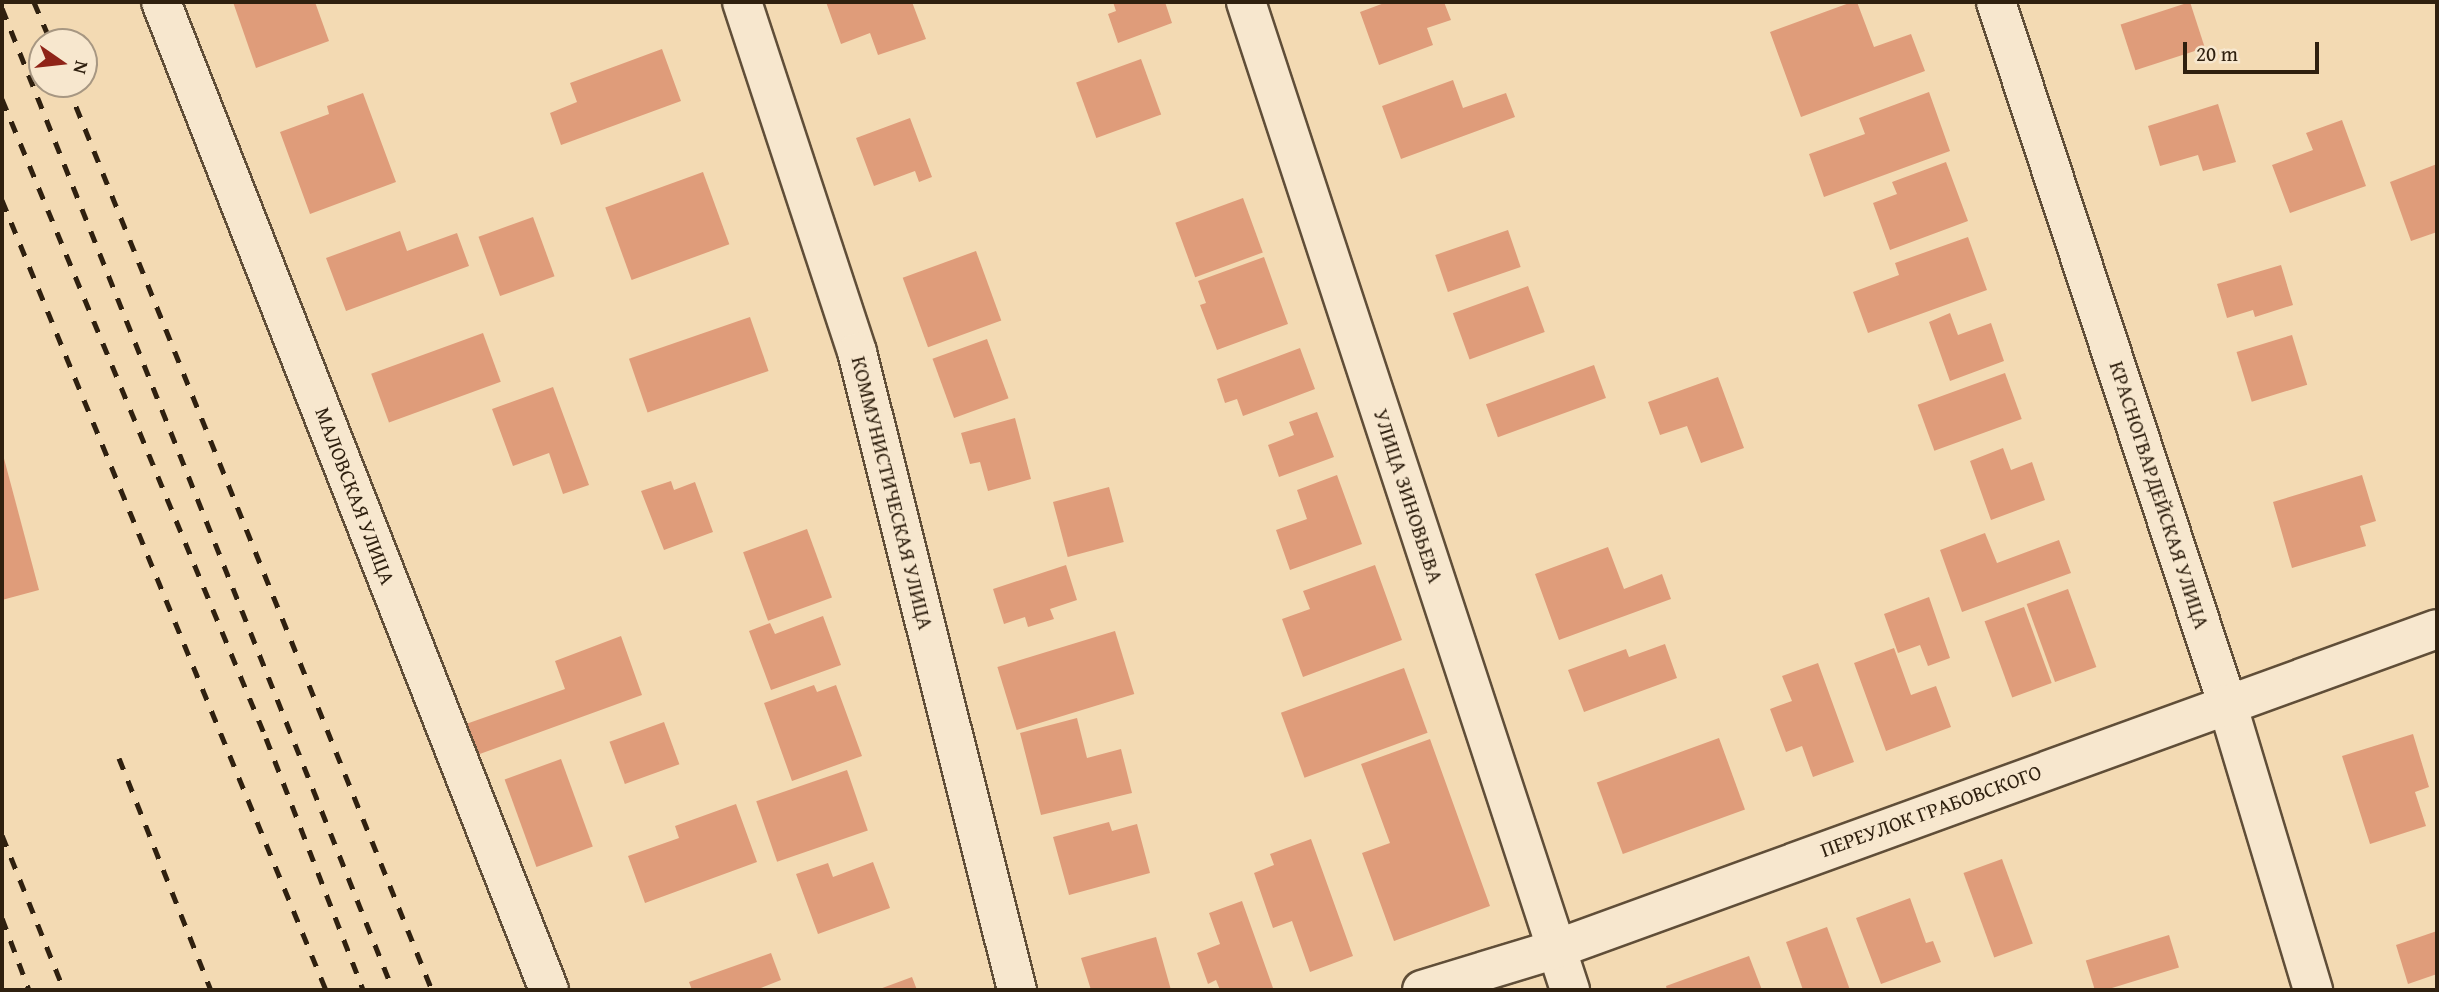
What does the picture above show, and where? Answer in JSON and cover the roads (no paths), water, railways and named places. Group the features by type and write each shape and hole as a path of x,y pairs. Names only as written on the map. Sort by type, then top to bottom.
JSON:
{"street":[{"name":"МАЛОВСКАЯ УЛИЦА","path":"160,2 549,990"},
{"name":"КОММУНИСТИЧЕСКАЯ УЛИЦА","path":"742,2 857,352 1017,990"},
{"name":"УЛИЦА ЗИНОВЬЕВА","path":"1246,2 1570,990"},
{"name":"КРАСНОГВАРДЕЙСКАЯ УЛИЦА","path":"1996,2 2227,703 2313,990"},
{"name":"ПЕРЕУЛОК ГРАБОВСКОГО","path":"1422,990 1556,949 2227,703 2437,629"}],"railway":[{"path":"34,2 45,28"},
{"path":"2,8 393,990"},
{"path":"73,98 432,990"},
{"path":"2,99 266,738 363,990"},
{"path":"2,200 326,990"},
{"path":"119,758 211,990"},
{"path":"2,835 64,990"},
{"path":"2,918 29,990"}]}
